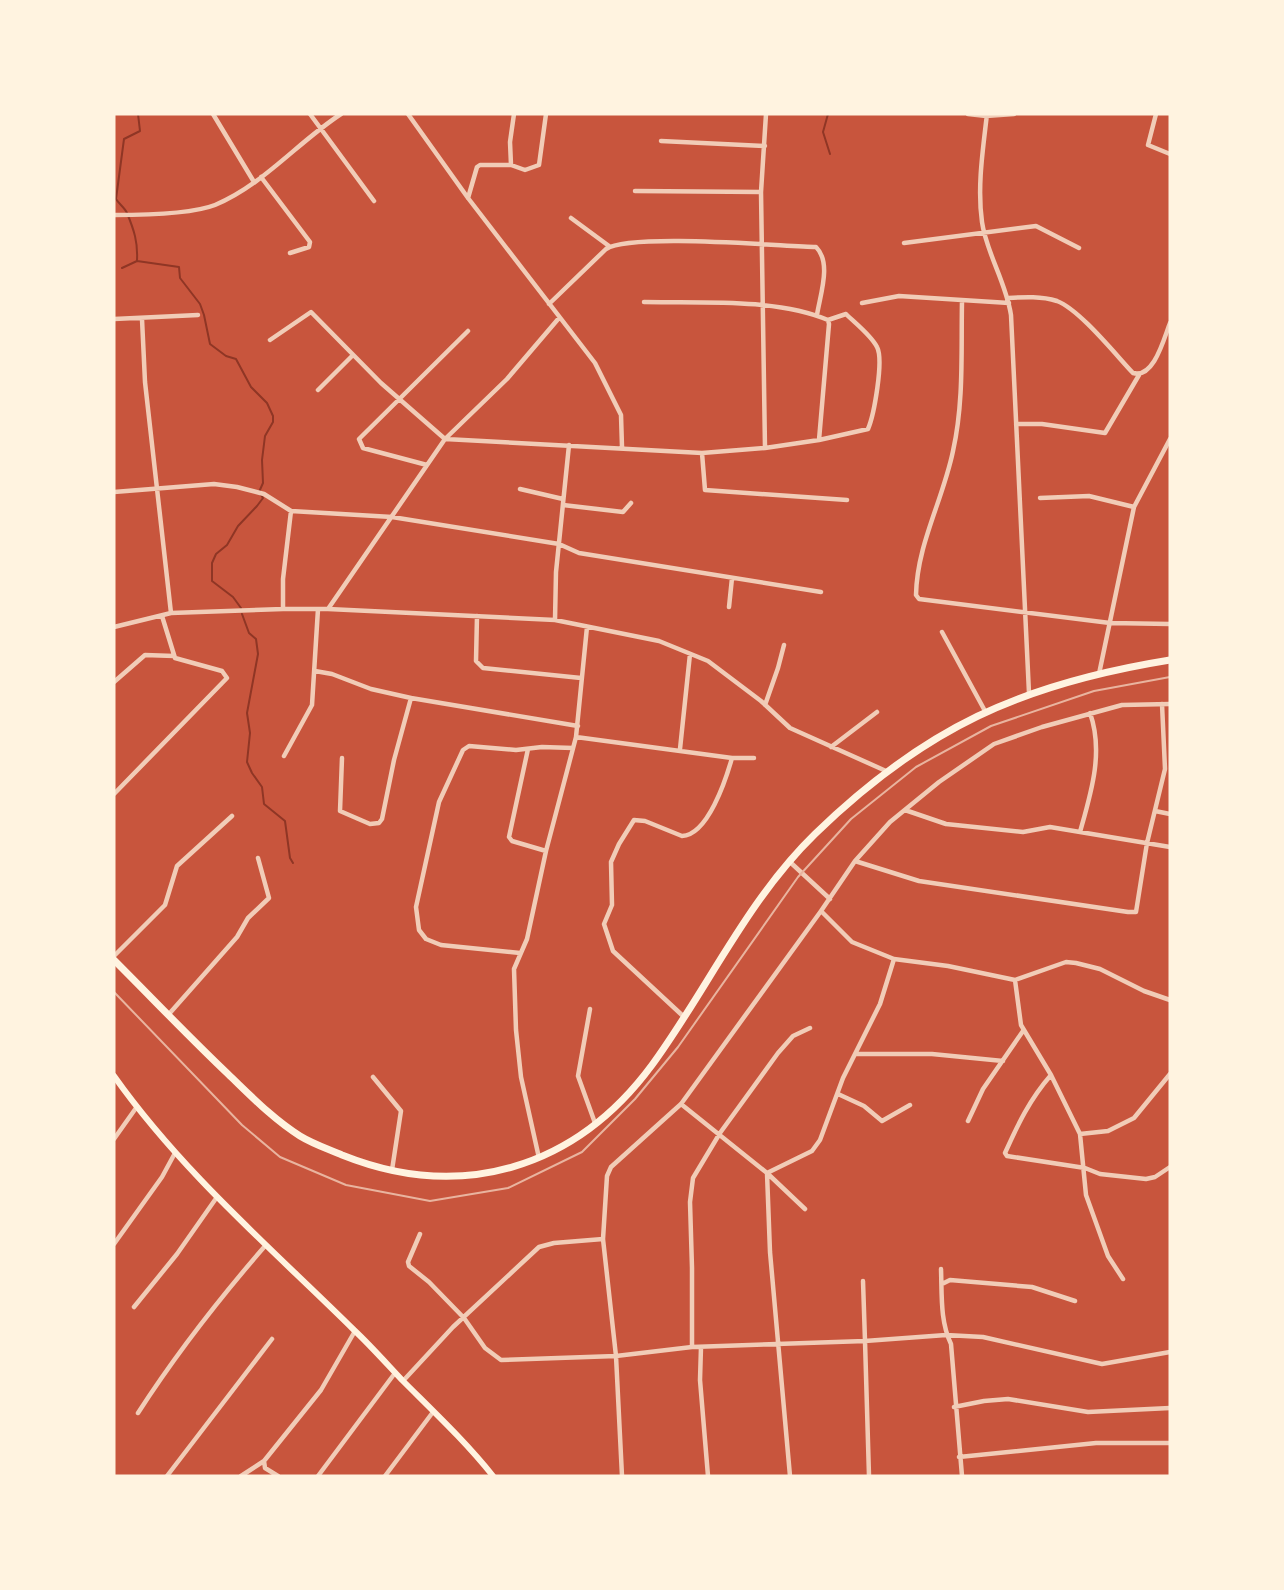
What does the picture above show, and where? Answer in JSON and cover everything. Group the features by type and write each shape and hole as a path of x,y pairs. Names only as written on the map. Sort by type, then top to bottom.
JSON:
{"main road":[{"path":"114,958 254,1099 298,1135 362,1163 392,1171 435,1177 504,1170 562,1147 596,1125 646,1072 763,895 789,862 814,835 886,771 921,746 985,711 1029,693 1098,674 1170,660"},
{"path":"114,1076 136,1108 175,1153 265,1246 434,1411 493,1476"}],"street":[{"path":"213,114 254,182"},
{"path":"310,114 374,201"},
{"path":"114,215 200,209 215,205 261,177 341,114"},
{"path":"408,114 468,198 595,363 621,415 622,447"},
{"path":"511,165 510,142 514,114"},
{"path":"468,198 479,166 511,165 525,170 539,165 546,114"},
{"path":"765,448 761,192 766,114"},
{"path":"968,114 1014,114"},
{"path":"1156,114 1148,145 1170,154"},
{"path":"987,115 982,174 982,221 1009,301 1029,693"},
{"path":"661,141 765,146"},
{"path":"261,177 310,242 309,247 290,253"},
{"path":"635,191 761,192"},
{"path":"571,218 610,246"},
{"path":"904,243 1036,226 1079,248"},
{"path":"549,304 610,246 667,241 819,249 825,263 817,315"},
{"path":"862,303 899,296 962,301 1009,301 1038,297 1059,302 1076,313 1133,373 1139,375 1144,374 1152,364 1170,324"},
{"path":"962,301 960,416 953,453 917,571 916,595 919,599 1110,623 1170,624"},
{"path":"270,340 311,312 399,399 445,439 702,453 765,448 868,429 880,360 877,346 846,314 828,320 817,315 761,305 644,302"},
{"path":"114,319 198,316"},
{"path":"328,609 445,439 507,379 559,318"},
{"path":"142,319 145,382 172,613"},
{"path":"819,440 828,320"},
{"path":"427,465 363,449 359,439 468,331"},
{"path":"318,390 353,355"},
{"path":"1016,424 1042,424 1105,433 1139,375"},
{"path":"1098,674 1134,507 1170,439"},
{"path":"555,620 556,572 569,445"},
{"path":"702,453 705,490 847,500"},
{"path":"114,492 214,484 237,487 264,494 292,511 392,517 559,544 579,553 821,592"},
{"path":"520,489 563,502 622,512 631,503"},
{"path":"1040,498 1089,496 1134,507"},
{"path":"284,609 283,579 292,511"},
{"path":"729,607 732,578"},
{"path":"114,627 172,613 284,609 555,620 659,641 708,661 790,728 886,771"},
{"path":"284,756 310,712 318,609"},
{"path":"114,794 227,678 222,671 178,660 174,656 162,616"},
{"path":"477,616 476,661 483,668 581,678"},
{"path":"539,1158 520,1077 514,970 527,939 546,850 576,737 587,627"},
{"path":"942,632 985,711"},
{"path":"765,705 784,645"},
{"path":"680,749 690,654"},
{"path":"114,682 145,655 174,656"},
{"path":"315,671 332,674 371,689 411,698 578,726"},
{"path":"342,758 340,811 370,824 379,823 411,698"},
{"path":"855,861 919,881 1133,912 1139,908 1147,843 1165,769 1162,704"},
{"path":"622,1476 617,1356 603,1239 606,1185 611,1167 681,1104 855,861 890,822 994,744 1122,705 1170,704"},
{"path":"831,747 877,712"},
{"path":"1080,832 1091,790 1097,739 1090,713"},
{"path":"576,737 732,758 754,758"},
{"path":"520,953 441,945 424,937 415,916 439,802 463,750 475,745 516,750 573,748"},
{"path":"528,748 509,837 512,841 546,850"},
{"path":"683,1016 612,951 604,924 612,905 611,862 634,820 640,819 682,836 688,836 695,831 714,804 732,758"},
{"path":"905,810 946,824 1023,832 1050,827 1170,847"},
{"path":"1155,811 1170,814"},
{"path":"114,958 165,905 177,866 232,816"},
{"path":"168,1015 237,937 248,918 269,898 258,858"},
{"path":"789,862 830,899"},
{"path":"821,911 859,947 894,959 1015,979 1066,962 1076,963 1100,969 1144,991 1170,1000"},
{"path":"767,1173 812,1151 825,1130 843,1078 880,1004 894,959"},
{"path":"1015,979 1023,1031 1051,1075 1080,1134 1086,1195 1108,1256 1122,1279"},
{"path":"590,1009 578,1076 596,1125"},
{"path":"692,1347 690,1194 693,1178 720,1133 786,1043 798,1033 810,1028"},
{"path":"968,1121 980,1095 1023,1031"},
{"path":"856,1055 932,1054 1003,1061"},
{"path":"1080,1134 1108,1131 1134,1118 1170,1074"},
{"path":"1051,1075 1019,1120 1005,1153 1012,1157 1085,1168 1100,1174 1146,1179 1155,1177 1170,1167"},
{"path":"373,1077 401,1111 392,1171"},
{"path":"838,1094 864,1106 882,1121 911,1105"},
{"path":"681,1104 720,1133 805,1209"},
{"path":"114,1139 136,1108"},
{"path":"114,1244 162,1177 175,1153"},
{"path":"767,1173 770,1252 790,1476"},
{"path":"134,1307 177,1254 217,1197"},
{"path":"420,1234 408,1262 409,1266 429,1282 464,1318 485,1348 501,1360 617,1356 692,1347 946,1335 991,1338 1102,1364 1170,1352"},
{"path":"403,1381 441,1339 539,1247 554,1243 603,1239"},
{"path":"138,1413 170,1364 229,1287 265,1246"},
{"path":"941,1269 943,1315 946,1335 951,1344 954,1407 962,1476"},
{"path":"942,1284 950,1280 1022,1286 1050,1291 1066,1300 1075,1301"},
{"path":"863,1281 869,1476"},
{"path":"241,1476 264,1461 321,1390 355,1331"},
{"path":"167,1476 272,1339"},
{"path":"701,1347 700,1390 708,1476"},
{"path":"318,1476 396,1373"},
{"path":"954,1407 1009,1399 1088,1412 1170,1408"},
{"path":"385,1476 434,1411"},
{"path":"959,1457 1096,1443 1170,1443"},
{"path":"264,1461 265,1468 278,1476"}],"waterway":[{"path":"137,260 132,225 126,211 116,199 124,139 140,131 138,114"},
{"path":"828,114 823,132 830,154"},
{"path":"122,268 137,261 179,267 180,278 200,304 210,344 226,356 236,359 251,387 267,403 273,416 273,422 265,436 262,460 263,483 259,492 263,498 238,526 227,545 216,554 212,563 212,581 233,597 241,608"},
{"path":"242,614 249,633 256,639 258,654 247,713 250,733 247,762 262,787 264,804 285,821 293,863"}],"railway":[{"path":"114,992 242,1125 280,1157 346,1185 430,1201 508,1188 582,1152 635,1099 678,1047 798,877 851,819 916,767 991,726 1094,691 1170,677"}]}
